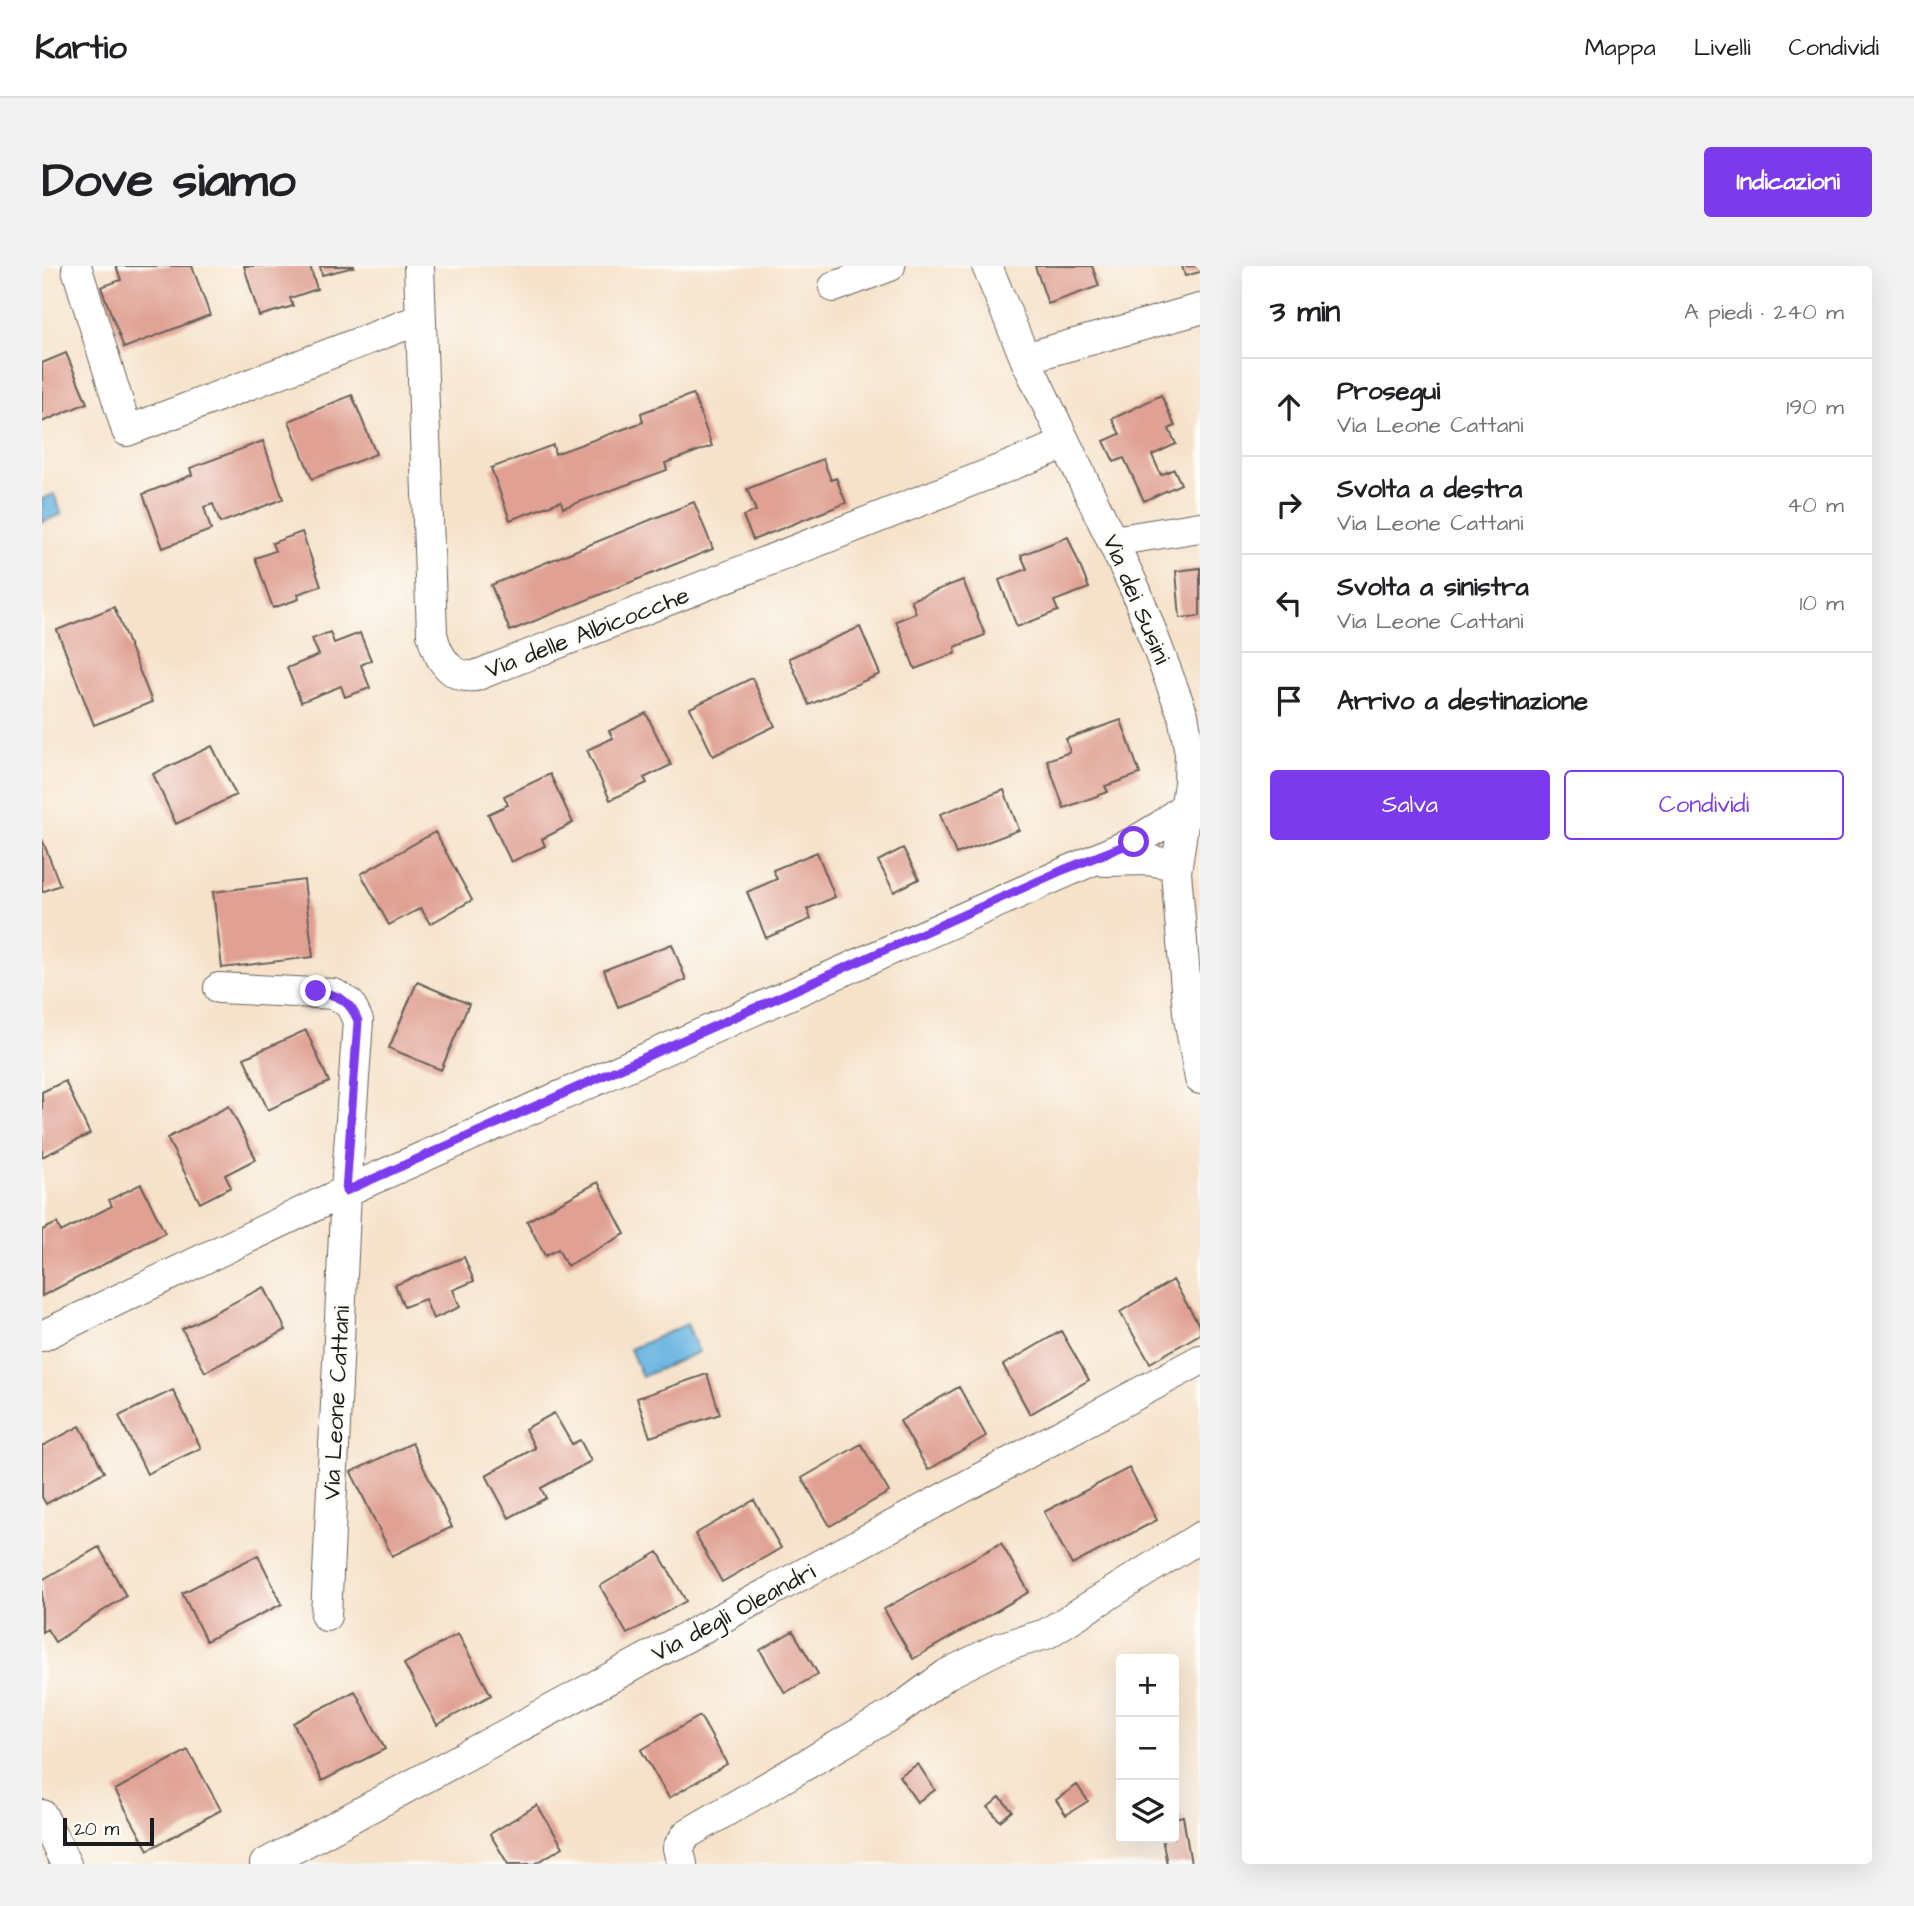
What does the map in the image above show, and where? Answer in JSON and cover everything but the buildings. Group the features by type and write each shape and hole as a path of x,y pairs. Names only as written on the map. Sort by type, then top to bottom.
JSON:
{"street":[{"name":"Via delle Albicocche","path":"419,266 432,634 440,657 448,667 465,677 475,676 1065,444"},
{"path":"834,287 890,266"},
{"name":"Via dei Susini","path":"987,266 1025,359 1113,541 1178,697 1189,753 1188,804 1177,864 1185,986 1200,1079"},
{"path":"76,269 127,431 421,319"},
{"path":"1025,359 1200,309"},
{"path":"1113,541 1200,527"},
{"path":"42,1336 346,1191 1063,870 1147,835 1188,804"},
{"path":"1063,870 1119,860 1177,864"},
{"name":"Via Leone Cattani","path":"219,988 334,994 350,1004 359,1030 346,1191 326,1616"},
{"name":"Via degli Oleandri","path":"265,1864 1200,1360"},
{"path":"682,1864 678,1849 687,1835 894,1713 947,1674 999,1648 1046,1634 1200,1538"},
{"path":"42,1815 66,1864"}],"water":[{"path":"54,494 62,514 42,522 42,499"},
{"path":"687,1324 699,1352 642,1377 630,1349"}],"route":[{"path":"316,991 343,998 350,1004 358,1021 346,1191 1063,870 1134,842"}]}
